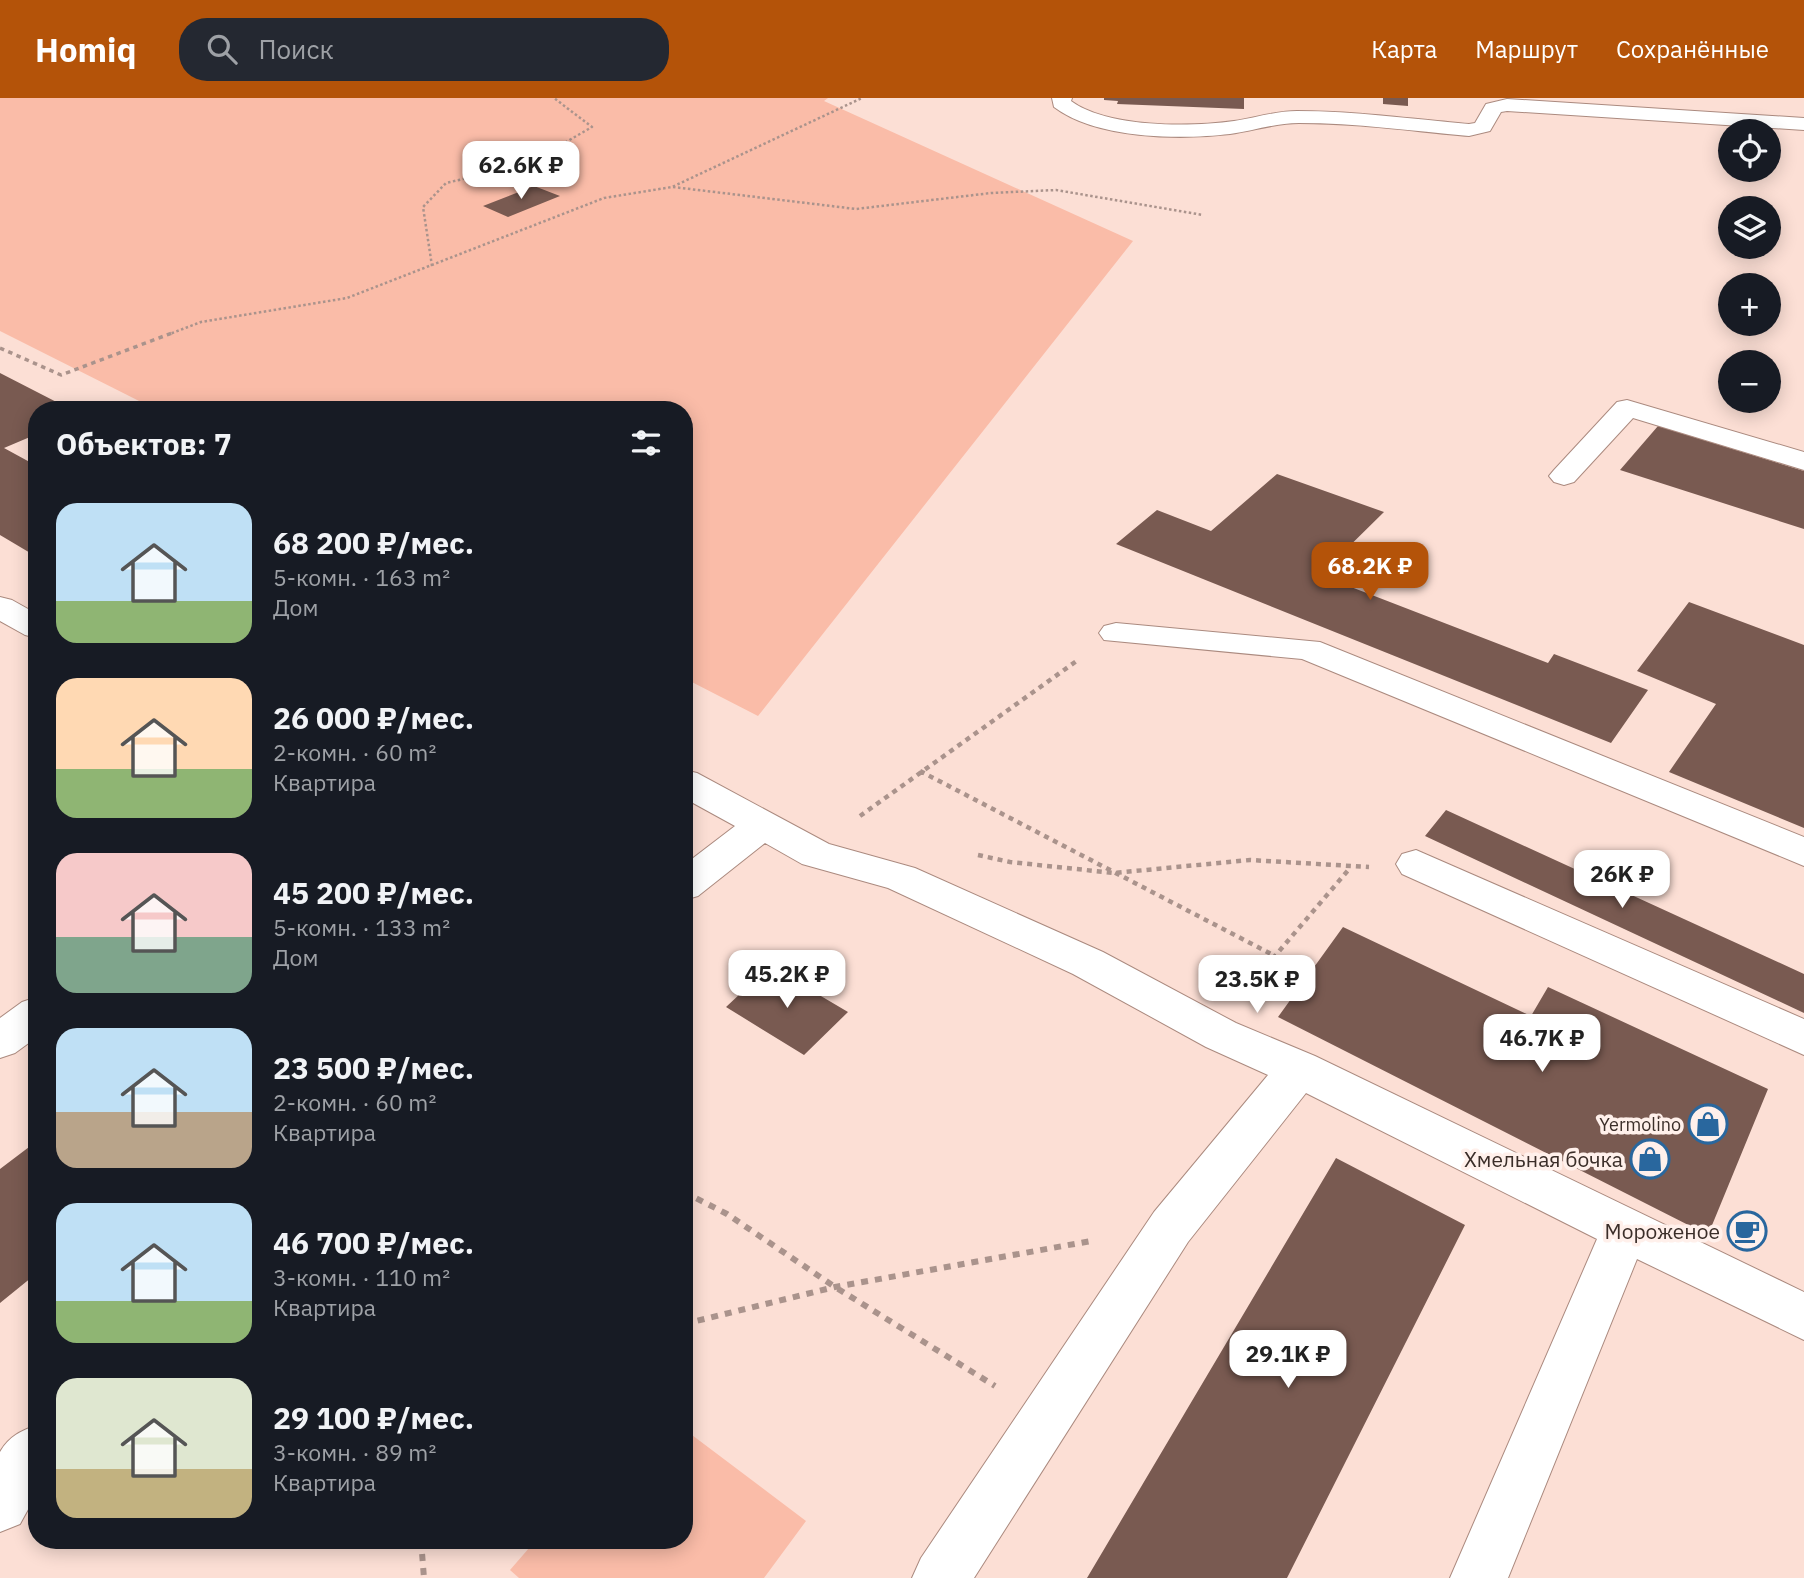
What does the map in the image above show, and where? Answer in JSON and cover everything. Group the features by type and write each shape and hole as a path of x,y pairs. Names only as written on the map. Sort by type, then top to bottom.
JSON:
{"street":[{"path":"1062,98 1061,103 1066,109 1079,115 1107,123 1154,128 1225,128 1297,116"},
{"path":"1281,98 1282,111 1297,116 1469,130 1483,127 1493,108 1507,105 1804,124"},
{"path":"1564,476 1627,408 1804,461"},
{"path":"0,607 28,623"},
{"path":"1116,633 1308,649 1804,852"},
{"path":"693,787 816,854 901,878 1076,957 1221,1035 1299,1069 1804,1317"},
{"path":"693,879 762,825"},
{"path":"1416,864 1804,1038"},
{"path":"0,1041 28,1021"},
{"path":"941,1578 1171,1227 1299,1069"},
{"path":"1479,1578 1625,1230"},
{"path":"0,1504 28,1458"}],"path":[{"path":"432,265 423,207 446,183 528,164 592,127 554,98"},
{"path":"672,187 862,98"},
{"path":"0,348 61,375 201,322 347,298 604,198 672,187 856,209 991,193 1056,190 1203,215"},
{"path":"854,821 920,771 1116,633"},
{"path":"920,771 1275,956"},
{"path":"969,853 1010,862 1114,873 1250,859 1351,867 1275,956 1249,995"},
{"path":"693,1197 727,1214 835,1287 1047,1418"},
{"path":"693,1322 835,1287 1171,1227"},
{"path":"422,1549 424,1578"}],"shaded area":[{"path":"0,98 828,98 824,101 1133,241 758,716 693,683 693,401 139,401 0,331"},
{"path":"693,1436 806,1521 764,1578 519,1578 510,1570 528,1549 693,1549"}],"building":[{"path":"1104,98 1244,98 1244,109 1117,104 1118,101"},
{"path":"1383,98 1408,98 1408,106 1383,104"},
{"path":"534,186 560,196 508,217 483,206"},
{"path":"0,373 54,401 28,401 28,438 4,448 28,461 28,552 0,535"},
{"path":"1658,426 1804,471 1804,529 1620,470"},
{"path":"1277,474 1384,512 1320,575 1548,663 1554,654 1648,690 1611,743 1116,544 1157,510 1211,531"},
{"path":"1689,602 1804,645 1804,828 1669,772 1716,704 1637,671"},
{"path":"1446,810 1804,974 1804,1013 1425,836"},
{"path":"1343,927 1531,1016 1548,987 1768,1089 1708,1235 1278,1017"},
{"path":"770,966 848,1012 804,1055 726,1007"},
{"path":"28,1148 28,1280 0,1303 0,1169"},
{"path":"1336,1158 1465,1225 1287,1578 1087,1578"},
{"name":"Мороженое","path":"1736,1214 1764,1227 1759,1248 1729,1235"}],"place":[{"name":"Yermolino","path":"1708,1124"},
{"name":"Хмельная бочка","path":"1650,1159"},
{"name":"Мороженое","path":"1747,1231"}]}
